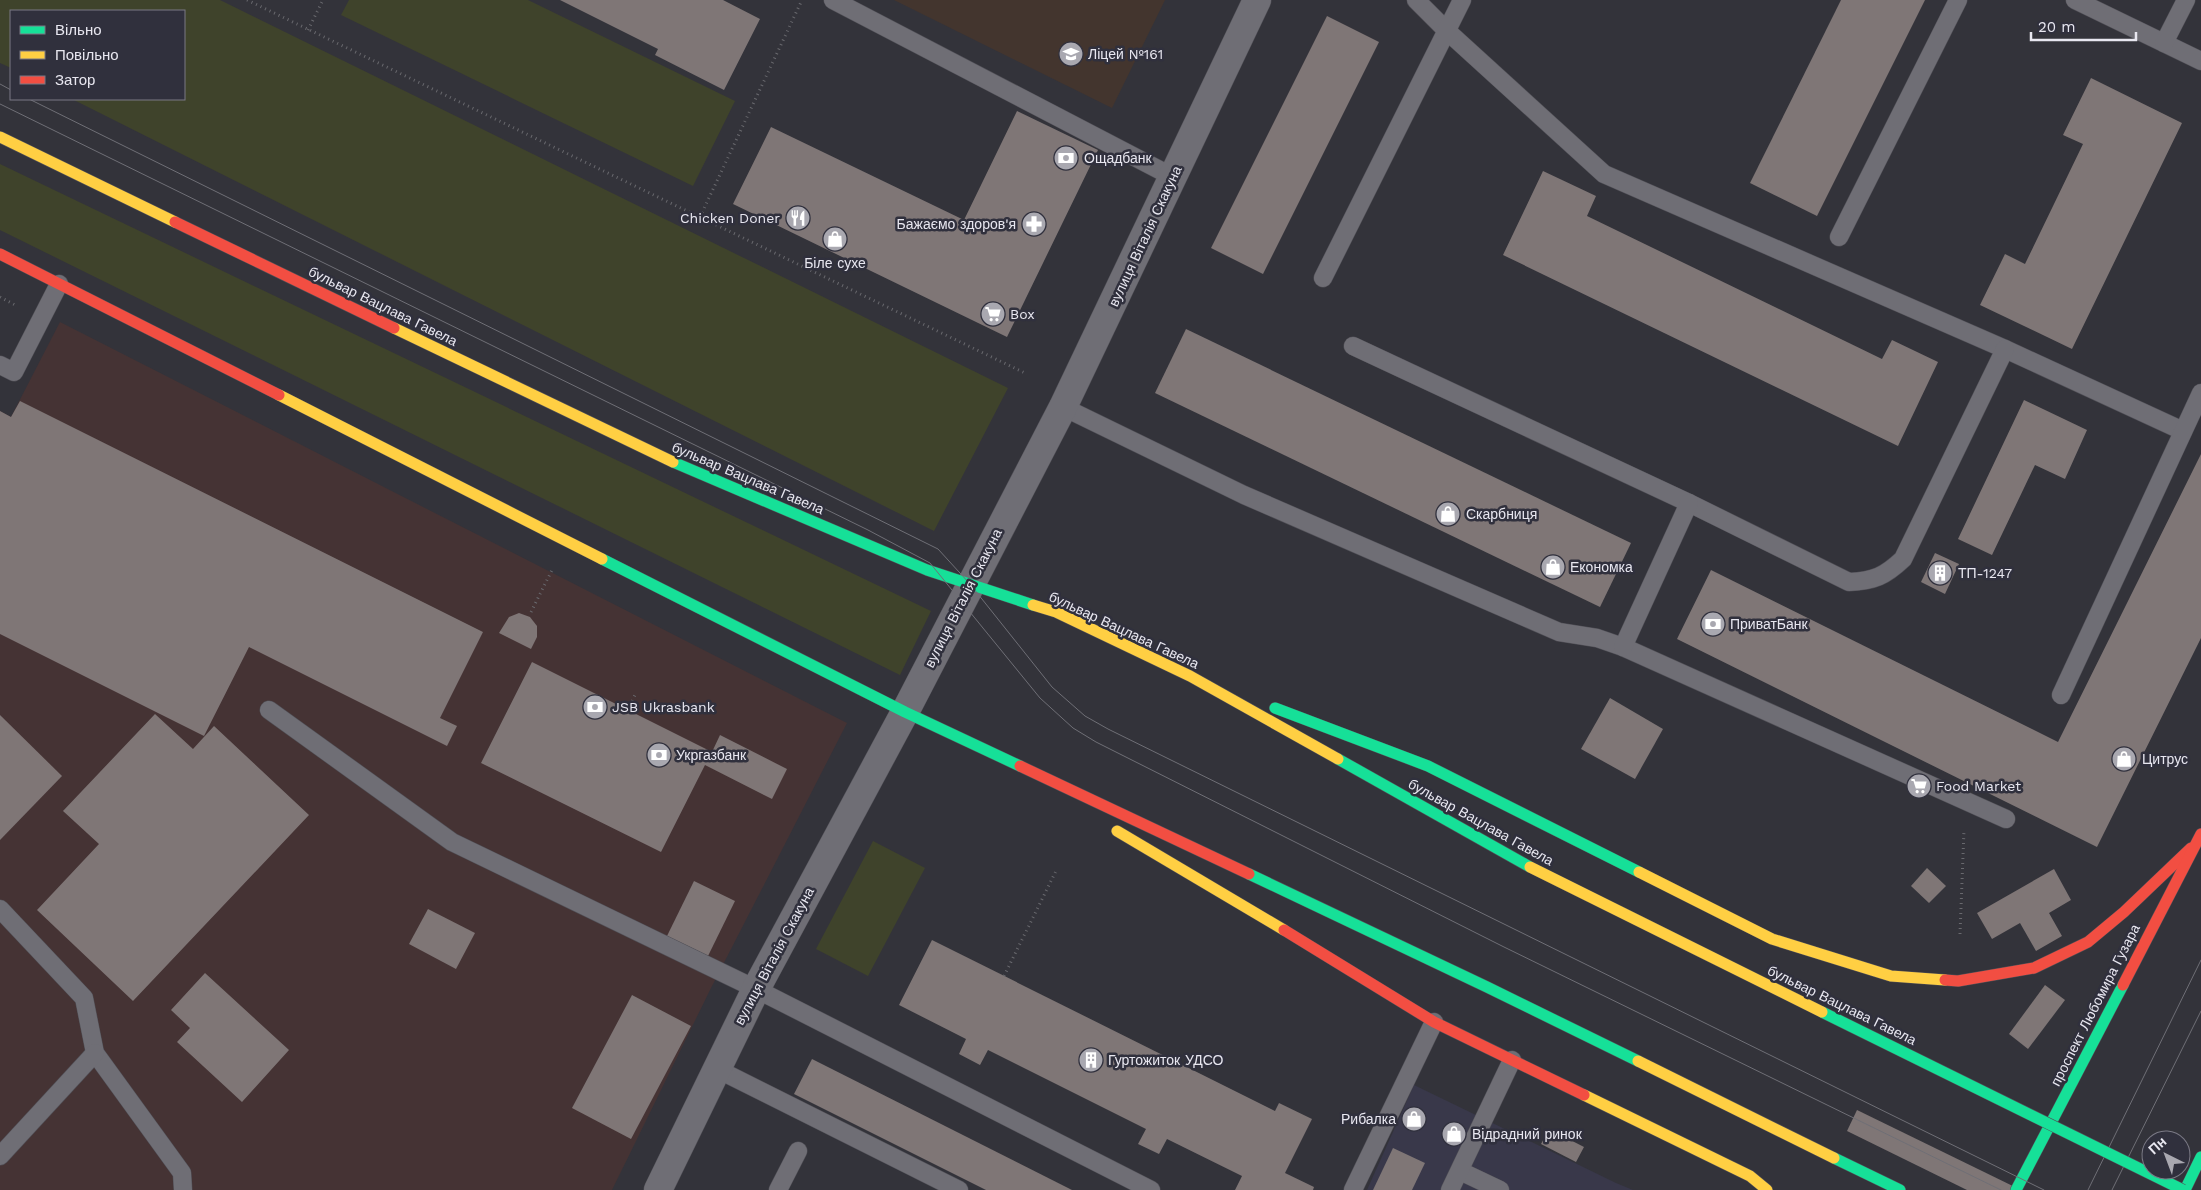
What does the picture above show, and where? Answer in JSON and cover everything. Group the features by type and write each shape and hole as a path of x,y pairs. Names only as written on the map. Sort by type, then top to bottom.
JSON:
{"main road":[{"name":"бульвар Вацлава Гавела","path":"0,137 661,457 927,570 1056,612 1190,676 1530,867 2184,1190"},
{"path":"0,254 905,712 1487,987 1900,1190"},
{"path":"1190,676 1428,766 1772,939 1891,976 1958,981 2034,968 2088,942 2124,912 2199,839"},
{"path":"1057,784 1091,812"},
{"path":"1105,823 1348,968 1434,1022 1750,1176 1768,1190"},
{"name":"проспект Любомира Гузара","path":"2016,1190 2199,839"},
{"path":"2184,1190 2201,1157"}],"street":[{"name":"вулиця Віталія Скакуна","path":"658,1190 756,989 905,712 1063,407 1257,0"}],"lane":[{"path":"833,0 1173,177"},
{"path":"1416,0 1447,31 1604,174 2005,349 2183,431"},
{"path":"1323,278 1462,0"},
{"path":"1839,238 1958,0"},
{"path":"2075,0 2201,61"},
{"path":"2164,43 2186,0"},
{"path":"0,365 14,372 59,284"},
{"path":"1353,346 1689,503 1849,582 1868,582 1888,573 1904,559 2005,349"},
{"path":"2061,695 2201,393"},
{"path":"1063,407 1244,495 1559,632 1597,638 1623,647 2006,819"},
{"path":"1623,647 1689,503"},
{"path":"269,710 452,842 756,989 1151,1190"},
{"path":"2,914 84,998 95,1053 182,1173 183,1190"},
{"path":"1353,1190 1434,1022"},
{"path":"0,1156 95,1053"},
{"path":"1450,1190 1512,1060"},
{"path":"717,1069 959,1190"},
{"path":"778,1190 798,1151"},
{"path":"1460,1171 1500,1190"}],"path":[{"path":"247,0 1027,374"},
{"path":"308,30 323,0"},
{"path":"700,217 802,0"},
{"path":"531,612 566,542"},
{"path":"628,710 635,695"},
{"path":"1960,934 1964,830"},
{"path":"1004,976 1056,871"}],"shaded area":[{"name":"Ліцей №161","path":"894,0 1165,0 1112,108"},
{"path":"60,322 847,723 711,988 612,1190 0,1190 0,411 11,417"},
{"name":"Відрадний ринок","path":"1414,1085 1616,1183 1633,1190 1367,1190"}],"green space":[{"path":"0,0 220,0 1008,388 934,531 74,100 185,100 185,10 10,10 10,68 0,63"},
{"path":"349,0 528,0 735,101 693,186 341,15"},
{"path":"0,164 931,611 900,675 0,230"},
{"path":"873,841 925,868 868,976 816,949"}],"building":[{"path":"560,0 723,0 760,19 724,90 655,55 658,49"},
{"path":"1841,0 1925,0 1817,216 1750,183"},
{"path":"1327,16 1379,42 1263,274 1211,248"},
{"path":"2091,78 2182,123 2072,349 1980,305 2005,254 2025,264 2083,144 2063,135"},
{"path":"1017,111 1098,150 1007,337 733,204 771,127 964,220"},
{"path":"1543,171 1596,196 1587,216 1882,359 1892,340 1938,362 1898,446 1503,255"},
{"path":"1186,329 1631,543 1600,607 1155,393"},
{"path":"2024,400 2087,430 2065,479 2035,465 1992,555 1958,539"},
{"path":"20,401 483,632 440,718 457,726 447,746 249,647 204,736 0,634 0,411 11,417"},
{"path":"2201,454 2201,638 2097,847 1677,639 1711,570 2058,742"},
{"name":"ТП-1247","path":"1935,553 1959,564 1945,594 1921,582"},
{"path":"519,613 530,617 537,626 537,637 531,649 499,633 509,617"},
{"path":"532,662 712,752 720,735 787,769 772,799 705,765 661,852 481,763"},
{"path":"1610,698 1663,729 1635,779 1581,749"},
{"path":"155,714 193,749 214,726 309,815 133,1001 37,910 99,844 63,811"},
{"path":"0,715 62,776 0,840"},
{"path":"1927,868 1946,886 1929,903 1911,886"},
{"path":"2054,869 2071,900 2049,913 2062,936 2036,951 2020,923 1992,939 1977,913"},
{"path":"694,881 735,901 708,956 667,936"},
{"path":"428,909 475,933 456,969 409,944"},
{"name":"Гуртожиток УДСО","path":"932,940 1275,1111 1279,1103 1312,1119 1285,1173 1314,1187 1313,1190 1235,1190 1242,1176 1167,1139 1159,1154 1138,1144 1146,1129 988,1050 980,1065 959,1054 966,1039 899,1005"},
{"path":"205,973 289,1050 242,1102 177,1042 190,1028 171,1010"},
{"path":"2045,985 2065,1000 2028,1049 2009,1034"},
{"path":"632,995 691,1026 631,1139 572,1108"},
{"path":"812,1059 1072,1190 986,1190 794,1094"},
{"path":"1857,1110 2021,1190 1967,1190 1847,1131"},
{"path":"1549,1129 1584,1147 1576,1162 1541,1144"},
{"path":"1393,1148 1425,1163 1412,1190 1373,1190"}],"tram line":[{"path":"0,84 10,89"},
{"path":"31,100 938,549 970,584 1052,687 1085,716 1108,729 2044,1190"},
{"path":"0,104 868,530 930,563 1040,698 1073,728 1096,742 1504,947 2001,1190"},
{"path":"2088,1190 2201,960"},
{"path":"2112,1190 2201,1011"}],"traffic: fast":[{"path":"673,462 927,570 1033,605"},
{"path":"602,559 905,712 1020,766"},
{"path":"1275,708 1428,766 1639,872"},
{"path":"1338,759 1530,867"},
{"path":"1249,874 1638,1061"},
{"path":"2016,1190 2123,985"},
{"path":"1822,1012 2183,1190"},
{"path":"2185,1190 2201,1157"},
{"path":"1834,1158 1900,1190"}],"traffic: slow":[{"path":"0,137 175,222"},
{"path":"394,328 673,462"},
{"path":"279,395 602,559"},
{"path":"1033,605 1056,612 1190,676 1338,759"},
{"path":"1117,831 1284,930"},
{"path":"1530,867 1822,1012"},
{"path":"1639,872 1772,939 1891,976 1945,980"},
{"path":"1638,1061 1834,1158"},
{"path":"1584,1095 1750,1176 1767,1190"}],"traffic: jam":[{"path":"175,222 394,328"},
{"path":"0,254 279,395"},
{"path":"1020,766 1249,874"},
{"path":"2123,985 2201,834"},
{"path":"1945,980 1958,981 2034,968 2088,942 2124,912 2191,848"},
{"path":"1284,930 1434,1022 1584,1095"}],"place":[{"name":"Ліцей №161","path":"1071,54"},
{"name":"Ощадбанк","path":"1066,158"},
{"name":"Chicken Doner","path":"798,218"},
{"name":"Бажаємо здоров'я","path":"1034,224"},
{"name":"Біле сухе","path":"835,239"},
{"name":"Box","path":"993,314"},
{"name":"Скарбниця","path":"1448,514"},
{"name":"Економка","path":"1553,567"},
{"name":"ТП-1247","path":"1940,573"},
{"name":"ПриватБанк","path":"1713,624"},
{"name":"JSB Ukrasbank","path":"595,707"},
{"name":"Укргазбанк","path":"659,755"},
{"name":"Цитрус","path":"2124,759"},
{"name":"Food Market","path":"1919,786"},
{"name":"Гуртожиток УДСО","path":"1091,1060"},
{"name":"Рибалка","path":"1414,1119"},
{"name":"Відрадний ринок","path":"1454,1134"}]}
